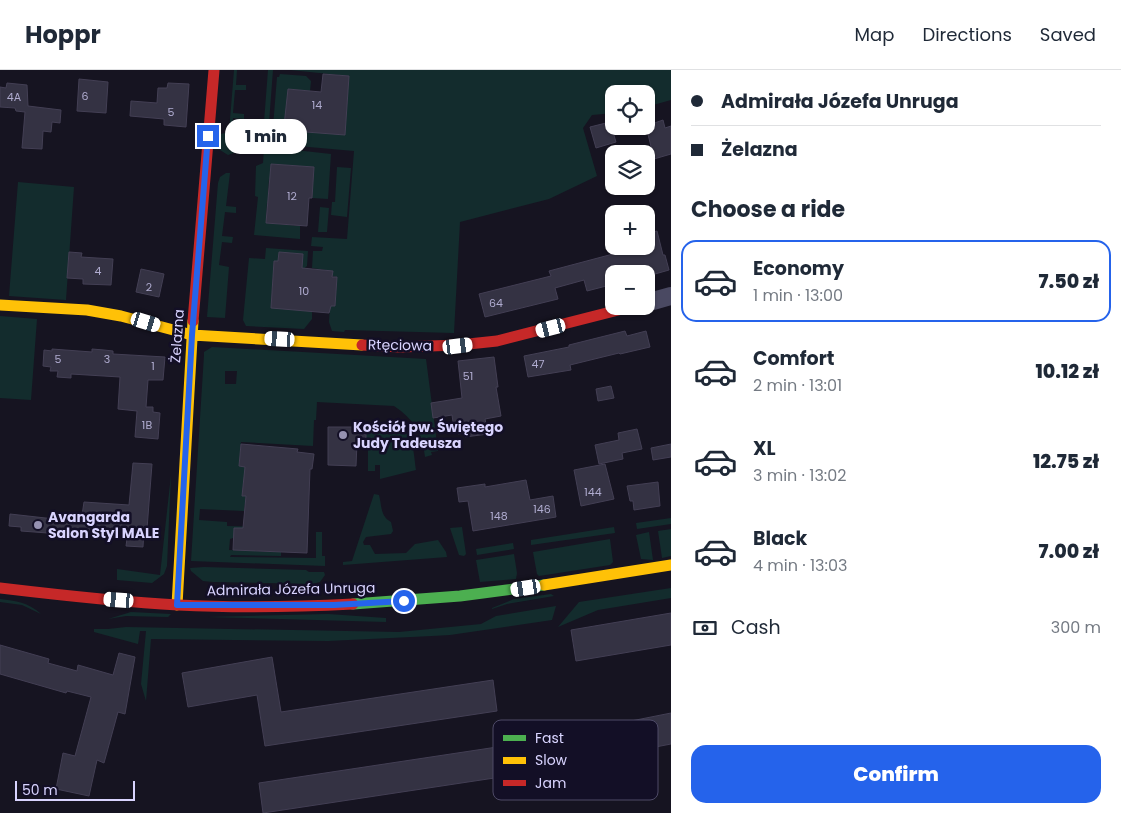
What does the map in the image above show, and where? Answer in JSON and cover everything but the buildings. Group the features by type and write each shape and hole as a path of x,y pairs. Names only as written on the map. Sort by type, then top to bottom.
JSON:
{"street":[{"name":"Żelazna","path":"177,605 192,335 214,70"},
{"path":"655,300 671,296"},
{"name":"Rtęciowa","path":"0,305 86,310 121,316 192,335 400,347 458,346 497,341 605,313"},
{"name":"Admirała Józefa Unruga","path":"0,588 177,605 334,605 440,598 511,590 671,565"}],"green space":[{"path":"234,70 237,70 236,85 246,85 246,90 235,90 233,113 244,114 244,119 233,118 231,142 242,143 239,151 228,155 220,150 221,134 229,132"},
{"path":"268,70 273,70 268,136 263,135"},
{"path":"290,70 671,70 671,100 655,104 655,85 605,85 605,114 592,115 583,128 597,176 549,199 460,222 454,333 345,330 344,332 332,331 329,322 330,306 335,306 337,277 332,276 333,271 312,268 313,251 322,251 323,247 311,246 312,237 347,239 354,151 275,144 275,139 272,139 277,77 280,74 306,76 311,81 310,91 288,89 285,126 345,134 349,76"},
{"path":"259,139 267,140 268,147 331,154 328,199 312,198 314,167 271,164 270,173 273,173 273,179 269,179 268,194 272,194 271,203 267,203 266,223 300,226 300,239 254,235 258,197 255,196 256,166 263,163 264,148 259,144"},
{"path":"337,167 351,168 347,217 331,215 332,202 335,202"},
{"path":"230,173 226,206 236,207 236,213 225,212 222,236 233,237 232,243 222,242 219,265 229,267 225,318 207,317 218,183 220,177"},
{"path":"18,182 74,187 66,300 9,296"},
{"path":"320,207 329,208 327,232 318,232"},
{"path":"266,248 308,251 307,266 301,271 303,254 279,252 278,261 274,261 271,307 312,311 312,319 304,329 246,326 243,320 249,258 265,259"},
{"path":"0,316 37,319 31,400 0,398"},
{"path":"212,347 426,359 438,451 431,452 432,455 425,457 422,441 416,428 407,416 394,406 317,402 313,446 241,442 239,466 251,467 243,485 242,496 246,496 244,511 200,509 199,520 227,522 227,526 266,527 230,539 229,550 281,552 281,556 231,555 230,557 316,558 316,532 322,532 322,556 325,556 325,566 191,561 204,352","holes":["225,371 237,371 236,384 225,384"]},
{"path":"366,427 406,432 412,444 416,470 380,479 380,465 375,465 375,471 368,471"},
{"path":"171,475 167,566 164,574 152,583 117,580 117,569 160,575"},
{"path":"374,494 379,495 383,514 391,522 393,531 391,534 366,537 363,542 364,545 370,545 375,554 406,553 415,544 438,540 447,557 343,565 343,562 352,561"},
{"path":"671,518 671,524 637,529 636,523"},
{"path":"462,527 466,554 464,556 459,555 450,528"},
{"path":"614,527 615,533 531,545 531,540"},
{"path":"671,529 671,556 662,558 658,531"},
{"path":"649,532 653,560 641,559 636,535"},
{"path":"610,539 613,562 610,565 539,576 537,574 533,552"},
{"path":"513,543 514,549 477,555 476,549"},
{"path":"514,554 516,579 480,582 476,560"},
{"path":"190,568 306,570 309,572 324,572 325,575 320,582 312,584 213,582 203,581"},
{"path":"671,588 671,598 598,610 558,627 579,602"},
{"path":"551,594 554,596 507,604 492,609 514,599"},
{"path":"0,599 17,601 41,614 22,605 0,602"},
{"path":"556,606 552,620 450,635 328,641 151,639 146,701 141,684 146,631 140,631 138,644 94,632 94,629 126,627 399,632 481,624 496,616"},
{"path":"131,612 171,614 168,617 126,616 108,619"},
{"path":"328,614 386,618 386,622 207,617"}],"traffic: fast":[{"path":"353,604 460,596 544,585"}],"traffic: slow":[{"path":"0,305 87,310 121,316 192,335 362,345"},
{"path":"177,605 193,321"},
{"path":"544,585 671,565"}],"traffic: jam":[{"path":"193,321 214,70"},
{"path":"362,345 400,347 459,345 497,341 605,313"},
{"path":"0,588 111,600 222,607 353,604"}],"place":[{"name":"Kościół pw. Świętego Judy Tadeusza","path":"343,435"},
{"name":"Avangarda Salon Styl MALE","path":"38,525"}],"route":[{"path":"208,136 192,335 177,605 334,605 404,601"}]}
